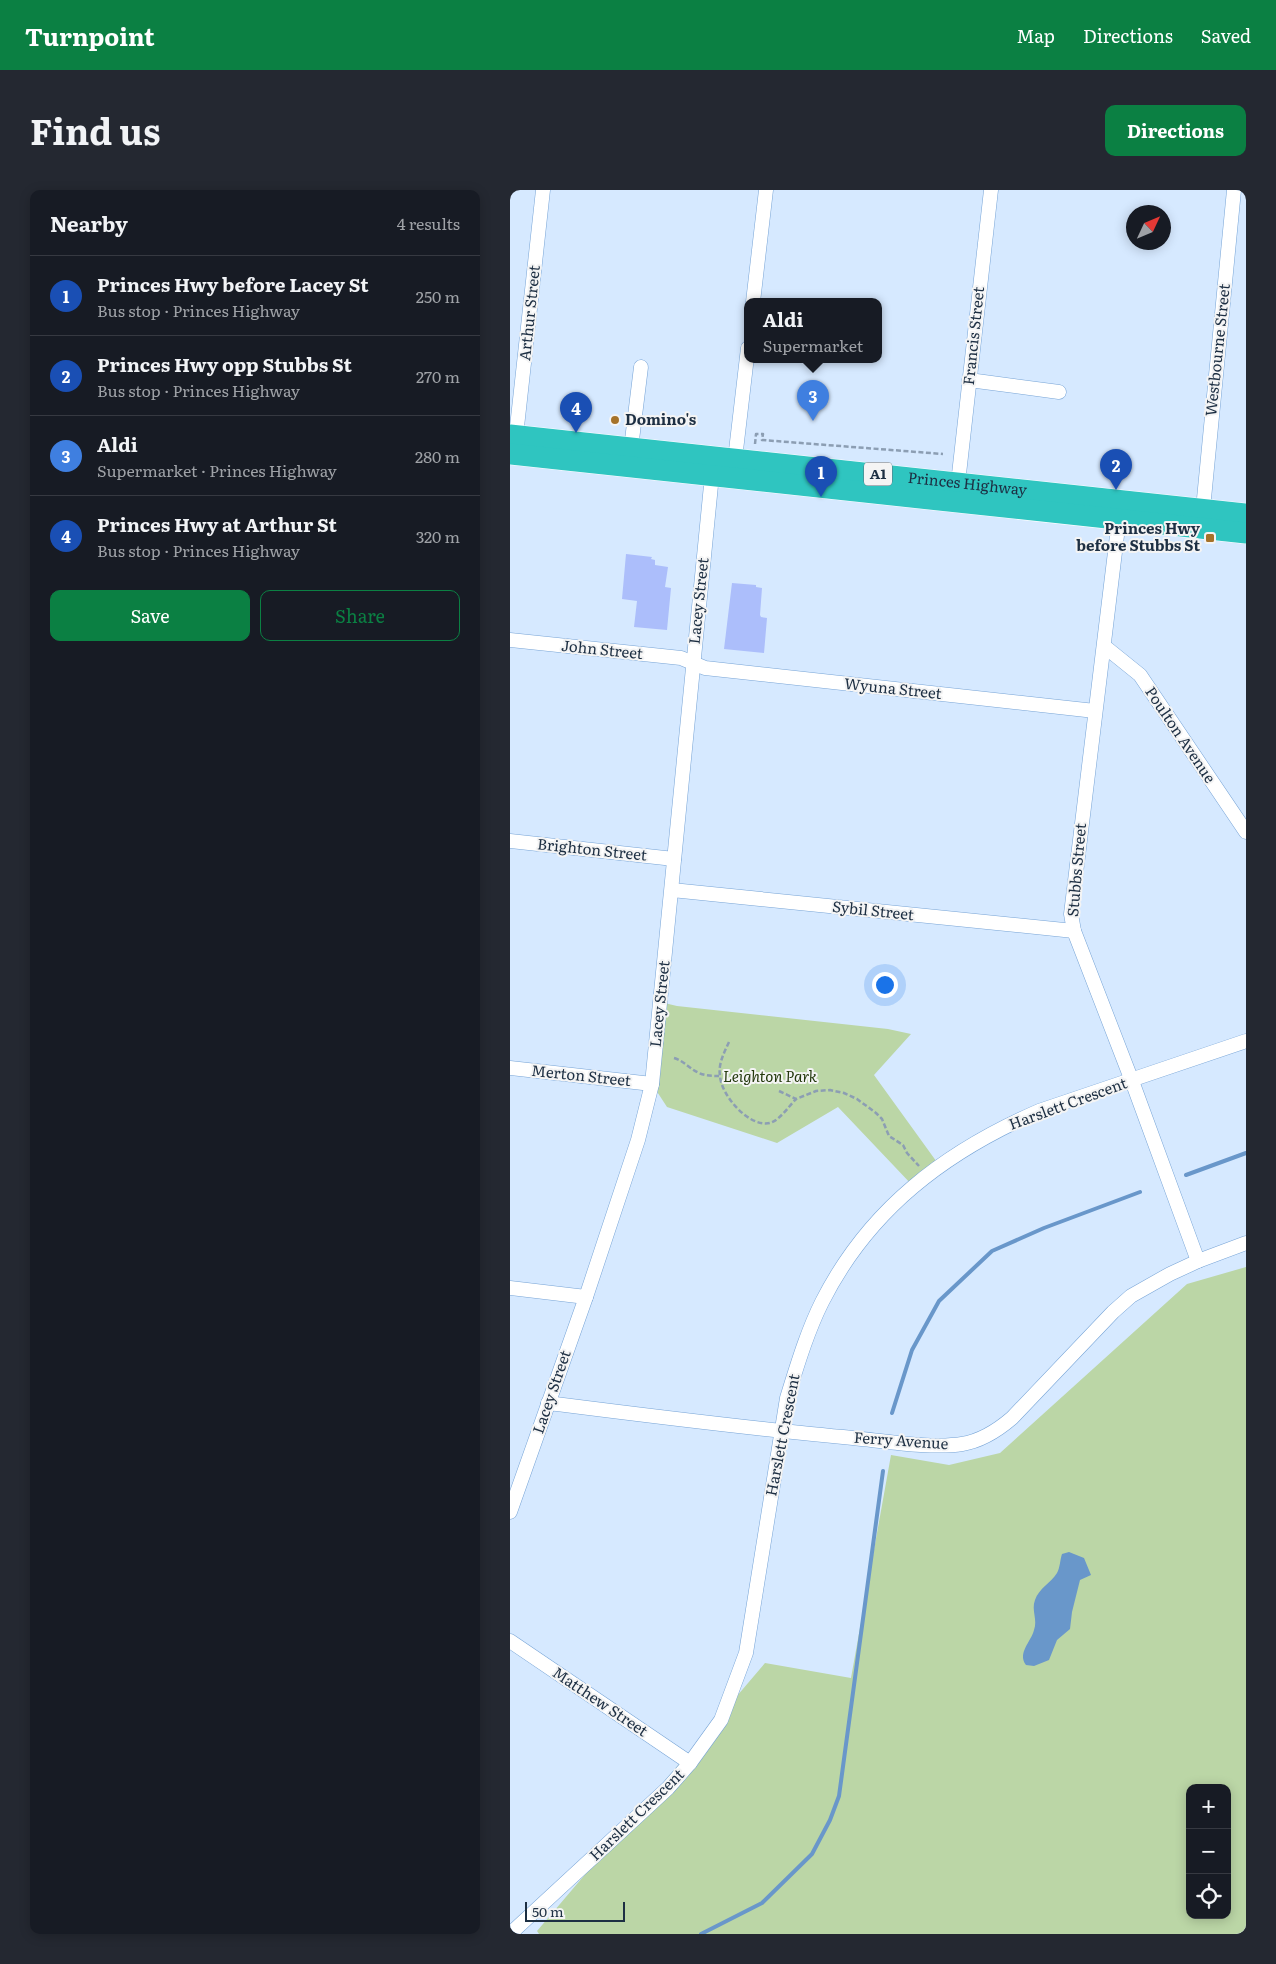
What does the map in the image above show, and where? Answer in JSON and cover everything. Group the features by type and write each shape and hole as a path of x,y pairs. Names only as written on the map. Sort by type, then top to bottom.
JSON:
{"highway":[{"name":"Princes Highway","path":"512,441 631,448 1246,514"},
{"name":"Princes Highway","path":"512,441 712,475 1246,533"}],"street":[{"name":"Arthur Street","path":"512,441 543,190"},
{"path":"753,298 766,190"},
{"name":"Francis Street","path":"958,483 991,190"},
{"name":"Westbourne Street","path":"1203,509 1234,190"},
{"path":"735,459 746,363"},
{"path":"631,448 641,367"},
{"path":"969,380 1059,392"},
{"name":"Lacey Street","path":"510,1512 586,1297 638,1140 652,1084 712,475"},
{"name":"Stubbs Street","path":"1119,519 1071,914 1074,932 1132,1081 1198,1261"},
{"name":"John Street","path":"510,640 681,658 693,664"},
{"name":"Poulton Avenue","path":"1104,646 1140,676 1246,832"},
{"name":"Wyuna Street","path":"693,664 704,668 1095,711"},
{"name":"Brighton Street","path":"510,841 674,859"},
{"name":"Sybil Street","path":"672,890 1074,932"},
{"name":"Harslett Crescent","path":"510,1934 668,1788 690,1763 721,1720 746,1653 787,1398 797,1364 822,1302 840,1272 864,1239 896,1202 926,1175 956,1154 1007,1125 1039,1111 1246,1041"},
{"name":"Merton Street","path":"510,1068 652,1084"},
{"name":"Ferry Avenue","path":"548,1403 781,1432 943,1445 962,1444 980,1438 999,1428 1012,1418 1113,1312 1132,1296 1148,1285 1198,1261 1246,1243"},
{"path":"510,1288 586,1297"},
{"name":"Matthew Street","path":"510,1641 690,1763"}],"path":[{"path":"755,448 756,434 762,434 762,440 943,454"},
{"path":"729,1042 723,1055 720,1076 732,1103 743,1114 764,1123 772,1122 796,1099 816,1091 830,1090 844,1093 857,1099 882,1119 889,1136 903,1145 907,1153 926,1175"},
{"path":"674,1058 682,1060 697,1072 707,1076 720,1076"},
{"path":"779,1091 796,1099"}],"green space":[{"name":"Leighton Park","path":"660,1002 677,1006 888,1029 911,1034 874,1075 939,1165 913,1186 838,1107 777,1143 667,1107 652,1084"},
{"path":"1246,1267 1246,1934 539,1934 537,1931 765,1663 851,1678 891,1455 949,1465 1000,1453 1187,1284"}],"water":[{"path":"1069,1552 1084,1558 1091,1575 1080,1580 1070,1629 1057,1640 1049,1660 1034,1666 1026,1665 1023,1656 1035,1626 1035,1600 1039,1592 1057,1573 1062,1554"}],"building":[{"path":"626,554 652,557 651,559 655,560 655,565 668,567 665,587 671,588 667,630 634,627 637,601 622,599"},
{"path":"732,583 756,585 756,587 762,588 760,615 767,618 764,653 724,649"}],"waterway":[{"path":"1186,1175 1246,1153"},
{"path":"892,1413 912,1350 939,1301 992,1251 1044,1228 1140,1192"},
{"path":"701,1934 762,1903 812,1854 830,1820 839,1796 883,1471"}],"place":[{"name":"Domino's","path":"615,420"},
{"name":"Aldi","path":"813,421"},
{"name":"Princes Hwy at Arthur St","path":"576,433"},
{"name":"Princes Hwy opp Stubbs St","path":"1116,490"},
{"name":"Princes Hwy before Lacey St","path":"821,497"},
{"name":"Princes Hwy before Stubbs St","path":"1210,538"}]}
